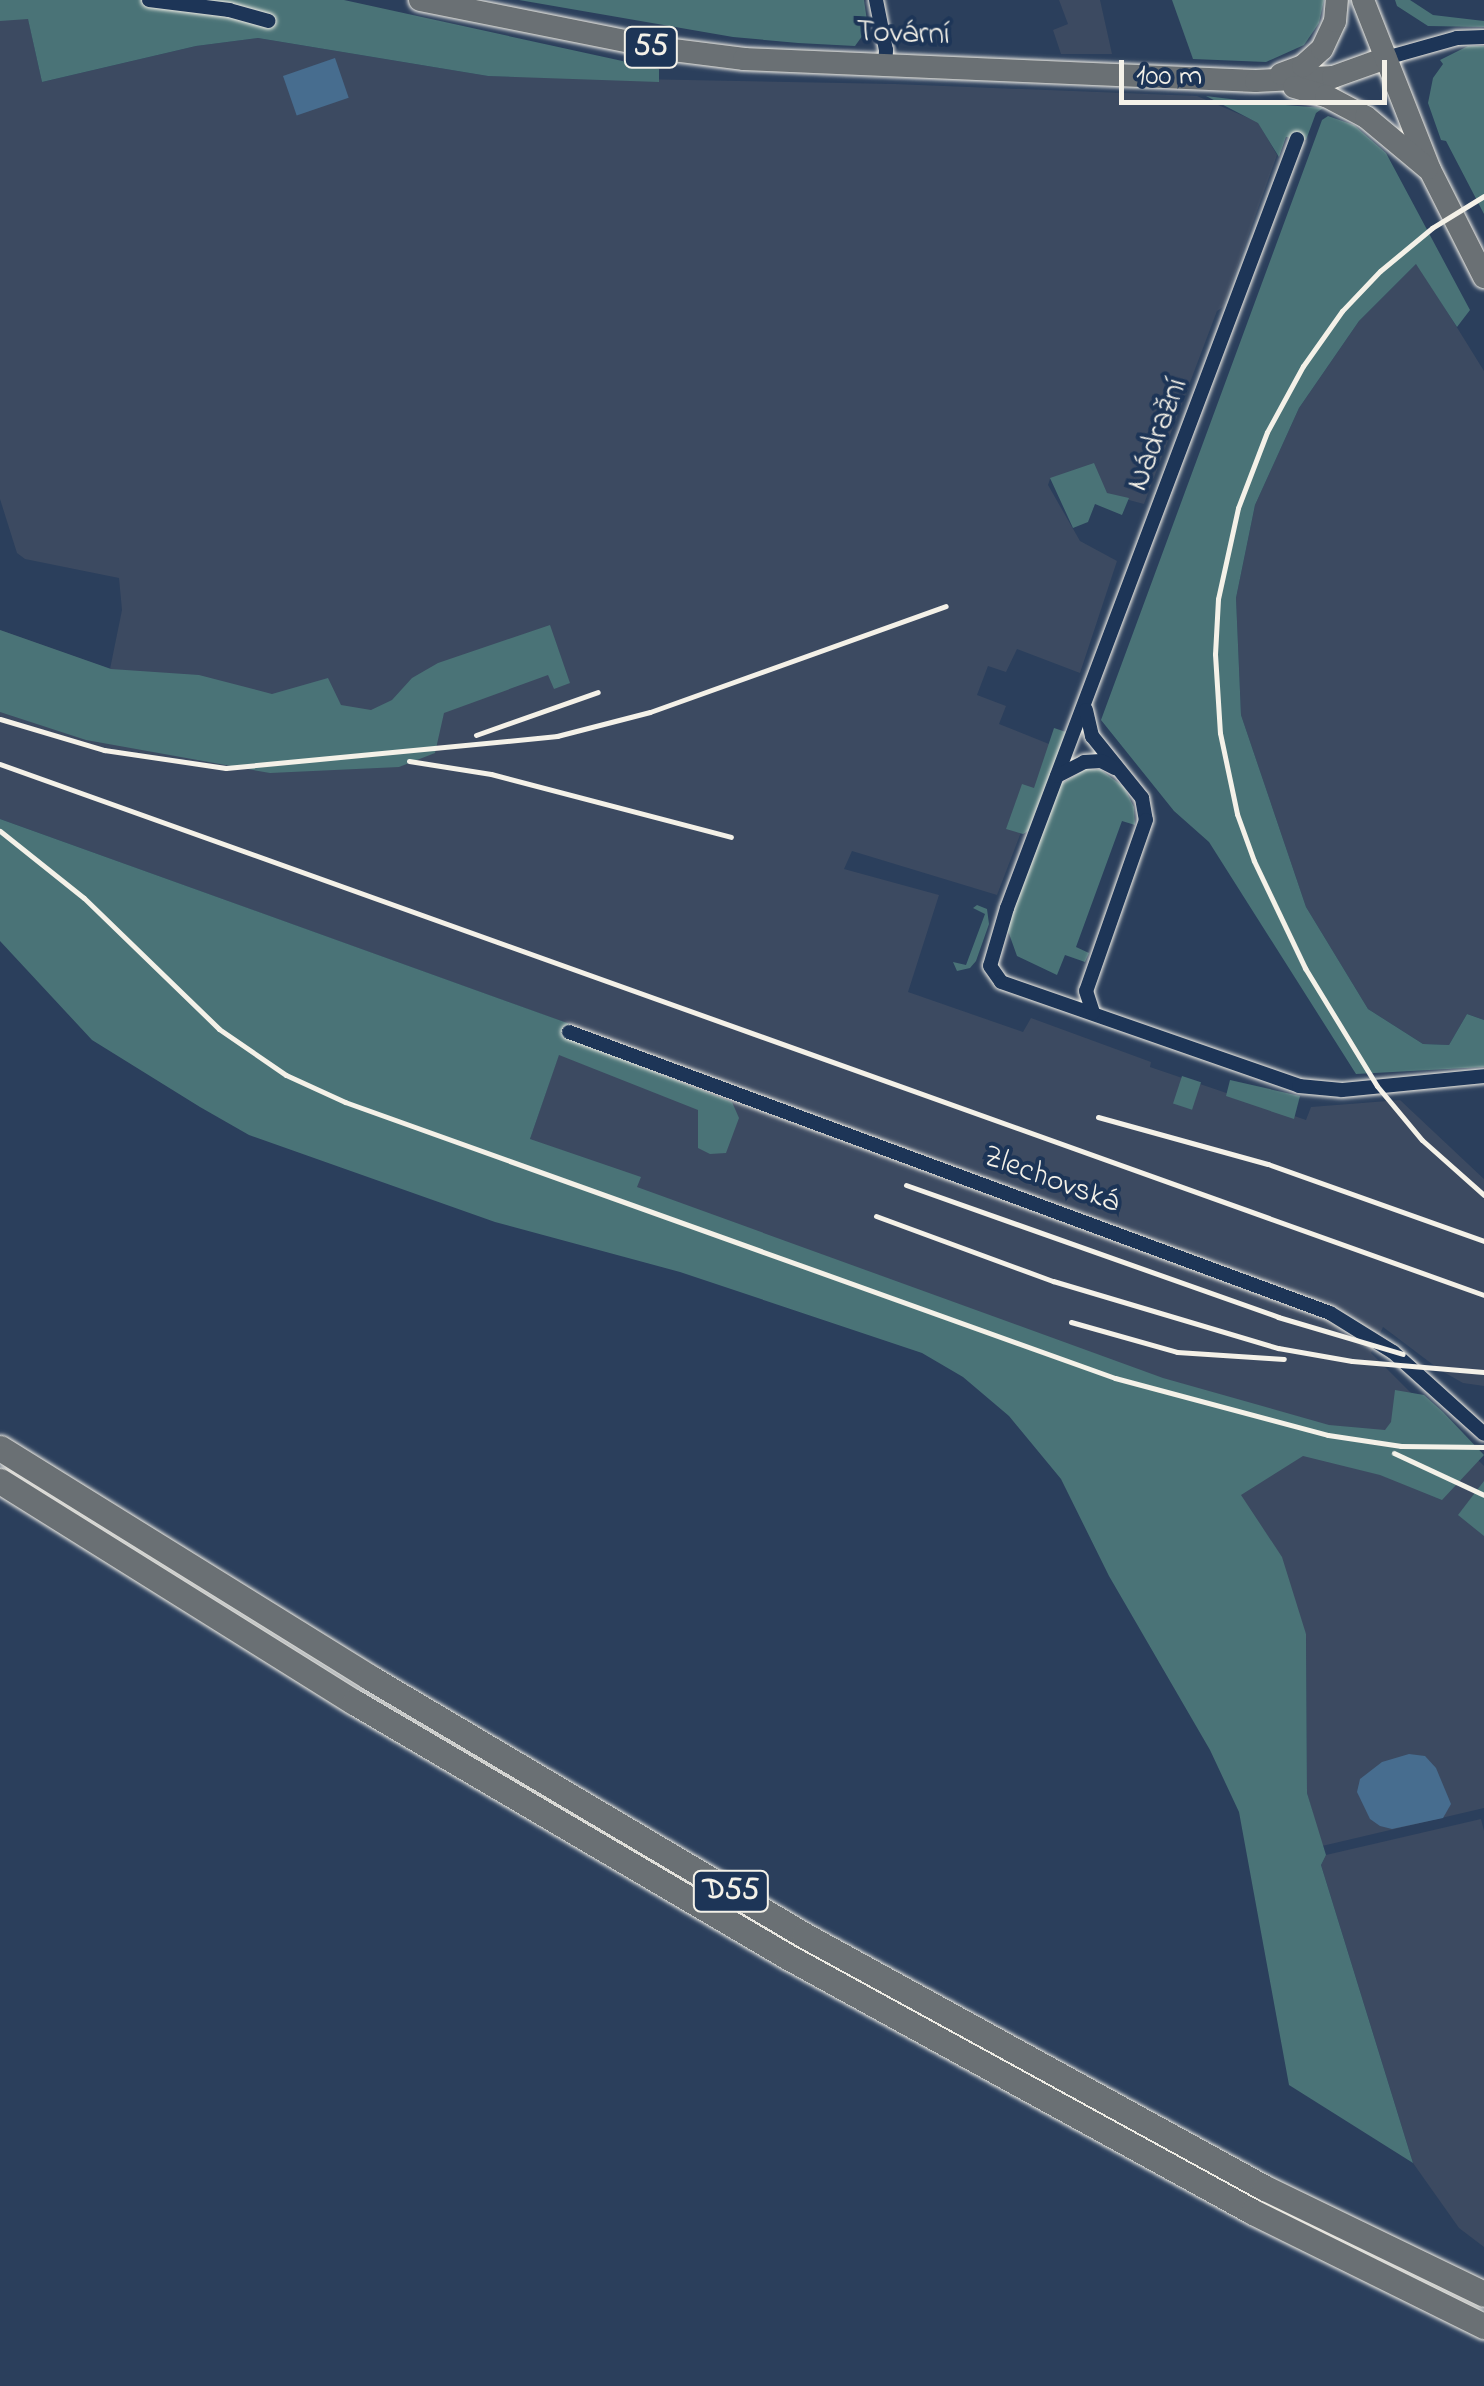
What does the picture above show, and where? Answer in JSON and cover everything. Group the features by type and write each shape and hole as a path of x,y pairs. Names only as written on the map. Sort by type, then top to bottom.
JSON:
{"highway":[{"name":"D55","path":"0,1448 369,1678 804,1935 1265,2188 1484,2294"},
{"name":"D55","path":"0,1481 354,1702 788,1957 1253,2212 1484,2326"}],"main road":[{"name":"Tovární","path":"420,0 665,49 744,60 1256,81 1333,77 1386,58"},
{"name":"55","path":"1256,81 1303,66 1322,49 1336,21 1337,0"},
{"path":"1363,0 1430,170 1484,277"},
{"name":"55","path":"1256,81 1326,96 1366,117 1430,170"}],"street":[{"path":"150,0 229,10 270,21"},
{"path":"876,0 886,50 885,67"},
{"path":"1386,58 1457,38 1484,37"},
{"name":"Nádražní","path":"1297,139 992,951 994,976 1309,1088 1342,1090 1484,1076"},
{"path":"1086,705 1092,736 1142,798 1146,820 1086,991 1093,1014"},
{"path":"1057,776 1074,764 1092,762 1121,772"},
{"name":"Zlechovská","path":"569,1032 1330,1313 1393,1352 1484,1434"}],"shaded area":[{"path":"1059,0 1100,0 1112,54 1061,54 1053,30 1068,24"},
{"path":"28,18 42,82 196,46 258,38 488,76 895,84 1197,96 1258,122 1277,155 1223,307 1217,311 1144,504 1050,479 1048,485 1080,541 1117,561 1080,673 1017,649 1006,672 988,666 977,695 1006,706 999,724 1054,746 997,895 852,851 844,869 939,895 908,992 1023,1032 1031,1018 1151,1062 1150,1067 1306,1120 1311,1107 1400,1100 1484,1179 1484,1386 1463,1383 1440,1370 1383,1327 1371,1353 1484,1466 1484,1808 1322,1846 1307,1793 1306,1634 1194,1446 514,1186 569,1024 0,819 0,630 110,669 122,610 119,578 25,559 17,553 0,499 0,20"},
{"path":"335,58 349,98 297,116 283,76"},
{"path":"1417,263 1484,371 1484,1020 1467,1014 1449,1045 1423,1044 1368,1009 1306,907 1241,715 1236,598 1255,505 1299,408 1359,321"},
{"path":"1409,1754 1425,1756 1436,1768 1451,1804 1443,1818 1392,1829 1380,1826 1370,1819 1357,1792 1360,1779 1382,1762"},
{"path":"1481,1819 1484,2247 1459,2228 1413,2163 1321,1865 1326,1855"}],"green space":[{"path":"0,0 344,0 659,69 659,82 488,76 258,38 196,46 42,82 28,19 0,21"},
{"path":"519,0 864,0 868,28 855,46 798,43 733,37"},
{"path":"1172,0 1324,0 1319,23 1304,45 1266,62 1193,59"},
{"path":"1395,0 1410,0 1433,15 1484,21 1484,27 1428,26 1397,6"},
{"path":"1468,46 1484,46 1484,214 1446,141 1441,140 1428,103 1433,78 1443,64 1440,60"},
{"path":"1206,96 1323,108 1316,113 1306,140 1286,137 1279,157 1258,123"},
{"path":"1328,116 1354,125 1386,153 1470,310 1457,327 1416,264 1359,321 1299,408 1255,505 1236,598 1241,715 1306,907 1368,1009 1423,1044 1449,1045 1467,1014 1484,1020 1484,1067 1356,1074 1209,842 1174,811 1101,720 1322,120"},
{"path":"1094,463 1107,493 1129,498 1122,515 1095,504 1088,522 1073,528 1050,478"},
{"path":"550,625 570,683 554,689 548,675 444,713 435,753 399,767 270,773 86,740 0,712 0,630 111,669 199,675 272,694 328,678 341,705 371,710 392,700 412,678 438,663"},
{"path":"1054,728 1066,732 1030,830 1023,834 1006,829 1022,784 1034,788"},
{"path":"1086,769 1101,770 1124,787 1134,807 1135,825 1122,821 1076,947 1089,953 1085,962 1065,955 1057,975 1017,956 1007,928 1059,785"},
{"path":"0,819 570,1024 566,1037 732,1102 739,1118 726,1153 710,1154 698,1148 698,1110 559,1055 530,1139 641,1177 637,1187 1163,1378 1329,1425 1385,1430 1391,1422 1395,1390 1424,1395 1443,1412 1484,1455 1442,1500 1380,1475 1303,1456 1241,1495 1282,1557 1306,1634 1307,1793 1326,1855 1321,1865 1413,2163 1289,2085 1239,1812 1210,1750 1109,1576 1061,1479 1009,1416 963,1377 922,1353 680,1272 495,1222 249,1135 200,1107 92,1040 0,941"},
{"path":"977,905 987,909 989,924 976,961 970,968 957,971 953,962 966,965 985,914 973,908"},
{"path":"1182,1076 1201,1082 1192,1110 1173,1104"},
{"path":"1230,1080 1300,1096 1294,1119 1226,1096"},
{"path":"1484,1481 1484,1536 1458,1515"}],"railway":[{"path":"1484,196 1432,228 1380,271 1342,311 1303,366 1267,432 1238,508 1218,599 1215,654 1220,733 1237,814 1254,861 1305,968 1377,1086 1422,1140 1484,1195"},
{"path":"0,719 104,750 226,768 557,736 650,712 946,606"},
{"path":"476,735 598,692"},
{"path":"409,761 491,774 731,837"},
{"path":"0,764 1484,1295"},
{"path":"0,831 84,898 219,1029 286,1075 345,1102 1115,1378 1328,1435 1401,1446 1484,1447"},
{"path":"1098,1117 1268,1164 1484,1241"},
{"path":"906,1185 1278,1317 1403,1354"},
{"path":"876,1216 1053,1281 1278,1348 1352,1361 1484,1372"},
{"path":"1071,1322 1177,1352 1284,1359"},
{"path":"1394,1453 1484,1495"}]}
